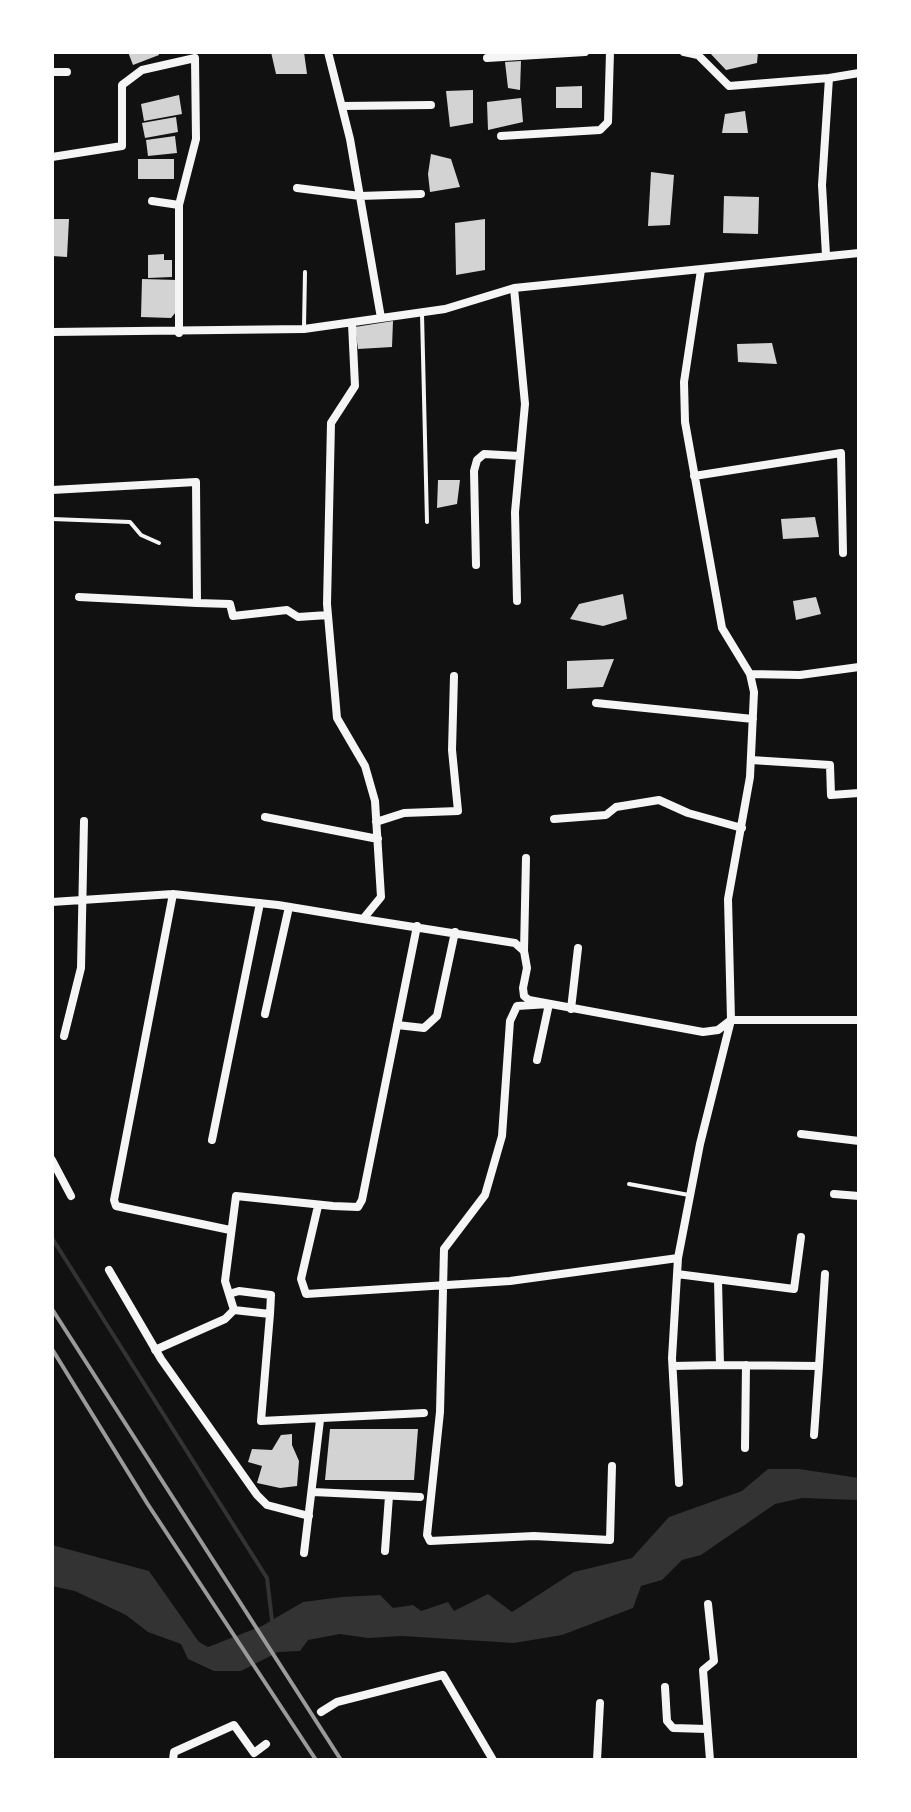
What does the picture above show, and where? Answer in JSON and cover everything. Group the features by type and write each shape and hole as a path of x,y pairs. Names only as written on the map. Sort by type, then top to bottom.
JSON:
{"street":[{"path":"328,52 360,196 381,318"},
{"path":"487,58 585,52"},
{"path":"501,136 600,130 608,122 610,52"},
{"path":"684,52 698,54 729,86 859,73"},
{"path":"52,157 122,146 122,85 142,70 195,58 196,139 179,205 179,333"},
{"path":"52,72 67,72"},
{"path":"826,255 822,185 829,78"},
{"path":"342,106 431,105"},
{"path":"297,188 360,196 421,194"},
{"path":"152,201 179,205"},
{"path":"52,332 179,333 304,329 421,312 514,288 859,253"},
{"path":"679,1483 673,1366 678,1258 689,1195 731,1020 728,899 742,828 753,719 750,674 722,628 694,476 684,382 701,270"},
{"path":"514,288 525,404 515,512 517,601"},
{"path":"352,324 355,386 331,423 328,615 337,718 365,766 375,801 381,897 363,919"},
{"path":"694,476 835,451 841,453 843,553"},
{"path":"476,565 474,471 477,460 484,454 520,456"},
{"path":"52,490 196,482 197,603"},
{"path":"79,597 230,604 233,616 287,610 298,617 328,615"},
{"path":"750,674 800,675 859,667"},
{"path":"376,822 404,813 458,811 452,750 454,676"},
{"path":"596,703 753,719"},
{"path":"751,760 830,765 831,795 859,793"},
{"path":"554,819 606,815 616,807 659,800 688,813 742,828"},
{"path":"265,817 378,839"},
{"path":"64,1036 81,968 85,900 84,821"},
{"path":"526,858 524,951 527,968 524,996 571,1009 703,1032 718,1030 731,1020 859,1020"},
{"path":"173,894 114,1200 116,1206 230,1230"},
{"path":"52,902 173,894 260,903 455,932 515,943 524,951"},
{"path":"212,1140 260,903"},
{"path":"265,1014 289,907"},
{"path":"234,1310 225,1281 236,1196 318,1206 358,1207 417,926"},
{"path":"397,1025 424,1028 437,1016 455,932"},
{"path":"571,1009 578,948"},
{"path":"537,1060 549,1004"},
{"path":"549,1004 517,1006 510,1021 502,1136 485,1195 444,1249 440,1412 427,1535 430,1541 534,1536 610,1540 612,1466"},
{"path":"801,1134 859,1141"},
{"path":"52,1160 71,1196"},
{"path":"834,1194 859,1196"},
{"path":"318,1206 301,1279 306,1294 510,1281 678,1258"},
{"path":"677,1274 794,1289 801,1237"},
{"path":"109,1270 155,1350 257,1495 267,1505 309,1516"},
{"path":"814,1435 825,1274"},
{"path":"718,1280 720,1365"},
{"path":"229,1294 239,1291 271,1295 261,1421 424,1413"},
{"path":"155,1350 225,1319 234,1310"},
{"path":"234,1310 270,1314"},
{"path":"745,1448 746,1365"},
{"path":"673,1366 819,1366"},
{"path":"304,1553 320,1420"},
{"path":"313,1492 420,1497"},
{"path":"385,1551 389,1496"},
{"path":"708,1604 714,1661 703,1670 710,1760"},
{"path":"321,1712 337,1702 443,1675 493,1760"},
{"path":"665,1687 667,1721 673,1728 707,1729"},
{"path":"597,1760 600,1703"},
{"path":"173,1760 174,1752 234,1725 254,1753 266,1744"}],"lane":[{"path":"304,329 305,272"},
{"path":"421,312 427,522"},
{"path":"52,519 130,522 141,535 159,543"},
{"path":"629,1184 689,1195"}],"shaded area":[{"path":"768,1469 799,1469 859,1478 859,1500 802,1498 775,1504 701,1555 682,1560 662,1580 641,1586 633,1608 562,1635 514,1643 402,1636 368,1638 340,1634 308,1640 300,1651 278,1652 241,1671 214,1671 188,1659 181,1644 148,1632 126,1615 75,1591 52,1586 52,1545 149,1571 199,1642 208,1647 262,1626 303,1602 342,1597 380,1595 393,1608 413,1605 421,1611 448,1602 454,1611 488,1594 512,1612 574,1572 632,1558 669,1517 742,1491"}],"building":[{"path":"128,52 158,52 159,55 133,65"},
{"path":"271,52 304,52 307,74 276,74"},
{"path":"709,52 758,52 757,63 726,70"},
{"path":"521,61 520,90 508,88 505,62"},
{"path":"582,86 582,108 556,108 556,87"},
{"path":"473,90 473,123 450,127 446,91"},
{"path":"179,95 182,114 144,121 141,104"},
{"path":"521,98 523,122 488,130 487,102"},
{"path":"745,111 748,133 722,133 725,114"},
{"path":"176,117 178,132 145,138 142,123"},
{"path":"175,136 177,153 148,156 146,140"},
{"path":"431,154 451,159 460,187 430,192 428,174"},
{"path":"138,159 174,159 174,179 138,179"},
{"path":"651,172 674,175 670,225 648,226"},
{"path":"724,196 759,197 758,234 723,233"},
{"path":"52,219 69,219 67,257 52,256"},
{"path":"485,219 485,270 456,275 455,223"},
{"path":"164,254 164,260 172,260 172,277 148,278 148,255"},
{"path":"142,279 177,280 176,312 171,318 141,317"},
{"path":"393,321 392,347 358,349 355,327"},
{"path":"772,343 777,364 738,362 737,344"},
{"path":"438,480 460,480 457,504 437,508"},
{"path":"815,517 819,537 783,539 781,519"},
{"path":"623,594 627,619 603,626 570,619 579,604"},
{"path":"816,597 821,614 796,620 793,601"},
{"path":"614,659 603,687 567,689 567,661"},
{"path":"330,1429 418,1429 414,1480 325,1480"},
{"path":"292,1434 292,1445 299,1461 297,1486 280,1488 257,1483 262,1466 248,1462 252,1449 272,1450 281,1435"}],"waterway":[{"path":"52,1238 267,1578 272,1620"}],"railway":[{"path":"52,1309 341,1760"},
{"path":"52,1349 147,1503 316,1760"}]}
